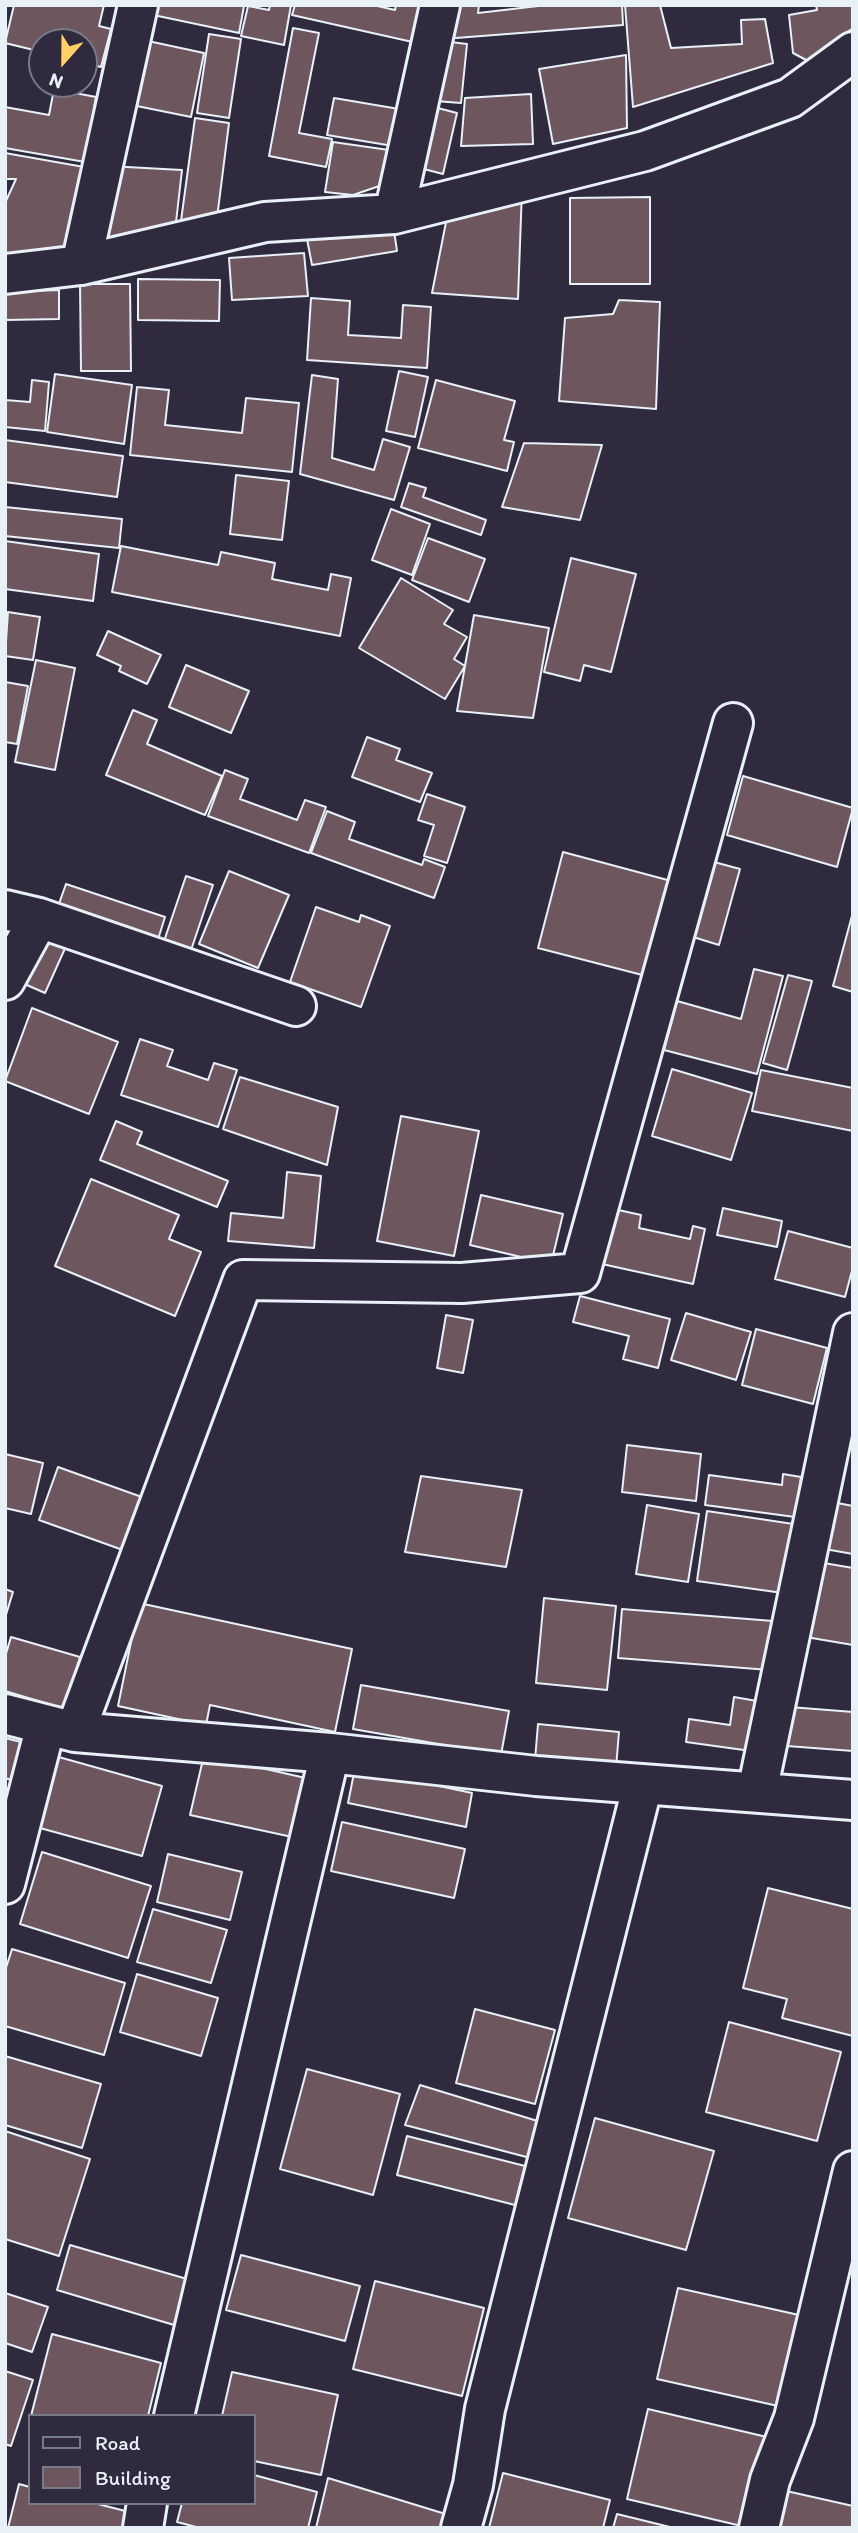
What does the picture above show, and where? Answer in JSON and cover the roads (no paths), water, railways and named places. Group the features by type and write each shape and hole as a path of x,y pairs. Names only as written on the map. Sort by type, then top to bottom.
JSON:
{"street":[{"path":"81,265 138,5"},
{"path":"394,214 440,5"},
{"path":"5,274 81,265 265,222 394,214 645,151 790,98 853,52"},
{"path":"5,1884 60,1728 243,1280 462,1283 580,1273 733,723"},
{"path":"5,980 22,914 296,1006"},
{"path":"757,1792 853,1333"},
{"path":"5,1714 60,1728 643,1784 853,1800"},
{"path":"174,2414 330,1753"},
{"path":"461,2528 473,2485 485,2409 643,1784"},
{"path":"759,2528 770,2480 794,2418 853,2171"},
{"path":"143,2528 147,2505"}]}
